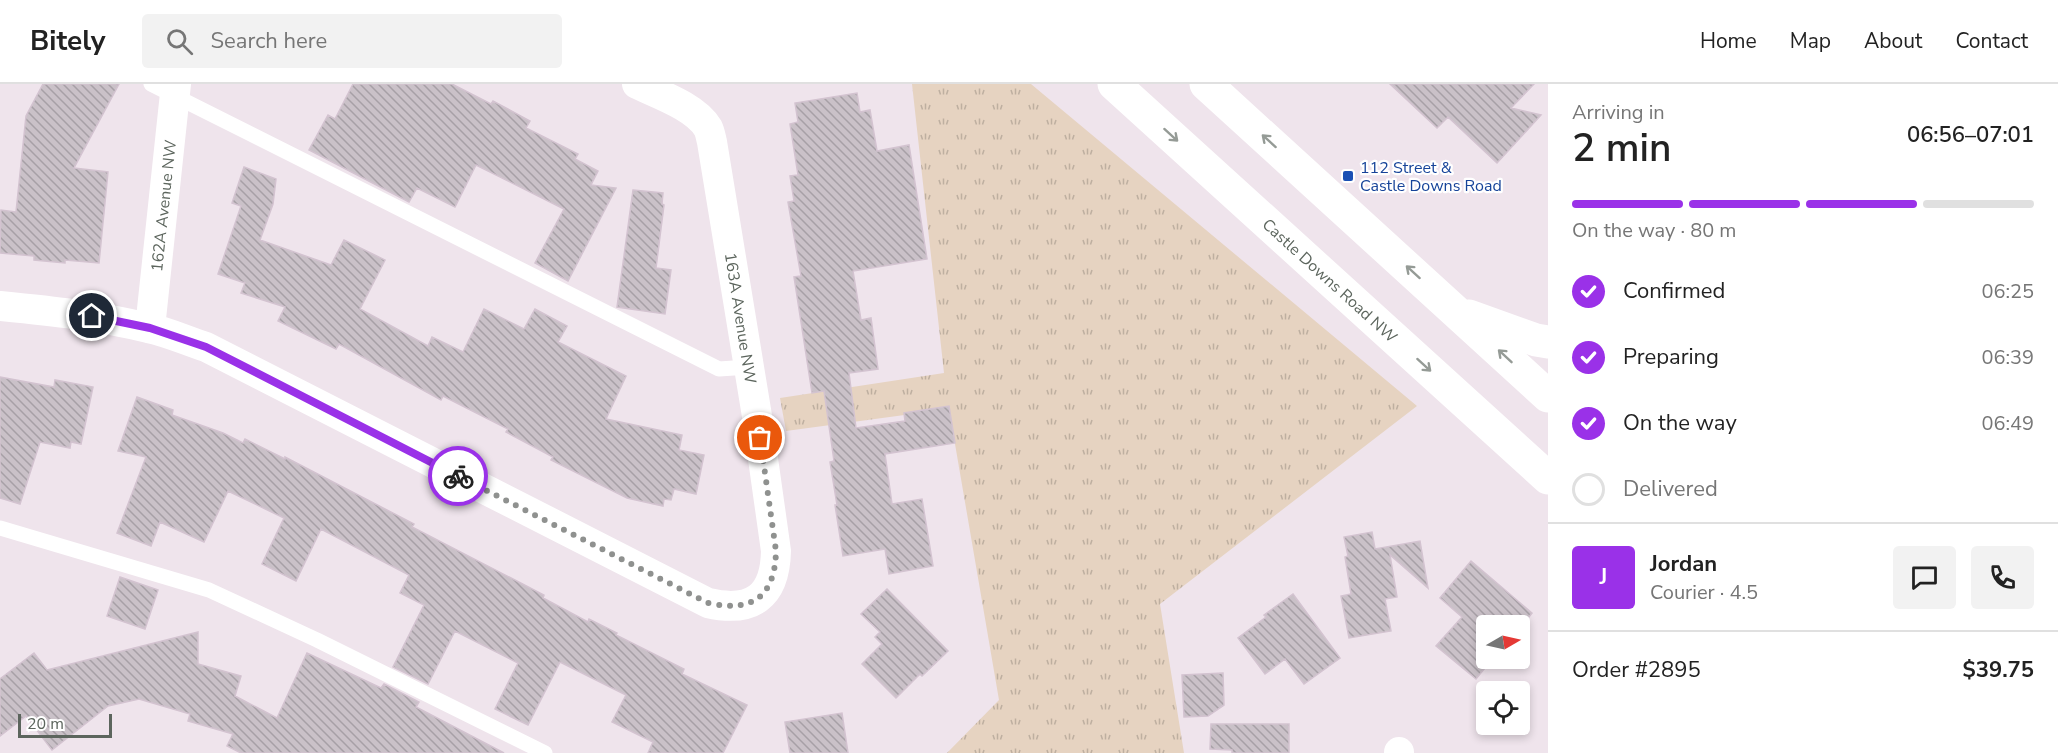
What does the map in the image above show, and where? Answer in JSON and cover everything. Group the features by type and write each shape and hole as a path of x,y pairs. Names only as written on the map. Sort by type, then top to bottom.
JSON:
{"main road":[{"name":"Castle Downs Road NW","path":"1114,84 1548,478"},
{"path":"1206,84 1548,396"},
{"path":"1456,312 1536,340 1548,342"}],"street":[{"name":"163A Avenue NW","path":"150,328 206,347 708,603 726,607 748,606 765,591 776,569 776,551 715,157 708,129 697,116 637,84"},
{"name":"162A Avenue NW","path":"150,328 167,88"},
{"path":"0,306 92,316 150,328"}],"lane":[{"path":"167,88 719,369 749,367"},
{"path":"0,528 209,590 317,639 545,753"}],"green space":[{"path":"912,84 1031,84 1417,406 1160,604 1184,753 947,753 999,700 949,409 786,431 780,398 944,373"}],"building":[{"path":"43,84 119,84 74,168 108,172 99,263 34,260 34,256 0,253 1,210 16,212 26,116"},
{"path":"353,84 452,84 491,104 493,101 530,121 526,128 578,154 575,159 598,171 591,185 616,188 568,281 535,263 564,209 476,165 455,207 417,188 409,202 309,150 328,115 335,119"},
{"path":"1390,84 1534,84 1511,108 1541,115 1497,163 1448,117 1437,128"},
{"path":"857,93 860,112 870,110 877,151 909,145 927,259 853,271 861,320 871,318 878,369 849,373 856,428 905,421 904,413 949,406 955,443 885,454 892,504 922,499 933,566 889,574 885,549 843,556 830,462 834,461 824,391 812,393 794,277 801,276 788,202 794,201 790,176 798,175 790,124 798,122 795,103"},
{"path":"244,167 276,179 273,204 260,240 331,265 344,240 385,260 360,309 428,346 432,337 463,352 484,309 524,329 535,309 567,326 558,342 626,376 606,419 682,435 679,450 704,455 696,494 674,489 671,500 664,499 663,506 627,498 551,460 553,457 506,432 508,429 443,396 441,400 339,344 336,349 278,321 285,307 241,293 245,283 218,274 241,206 232,203"},
{"path":"633,190 663,193 662,204 664,205 656,268 671,270 665,314 617,307"},
{"path":"0,377 54,387 55,380 93,387 81,444 71,442 70,448 40,442 20,504 0,498"},
{"path":"137,397 173,410 172,415 223,433 243,443 245,439 285,459 285,457 414,524 412,527 544,595 543,598 588,622 589,619 684,669 682,674 747,705 723,753 648,753 653,742 612,722 626,695 560,662 528,725 495,709 518,663 455,631 428,684 393,667 424,605 400,593 409,575 321,529 296,581 262,564 284,518 228,491 204,542 160,522 151,546 117,533 146,457 118,451"},
{"path":"1372,532 1375,549 1420,541 1428,588 1390,555 1397,597 1385,599 1391,631 1349,638 1341,596 1351,594 1344,537"},
{"path":"1471,561 1532,613 1530,616 1476,615 1476,669 1484,669 1476,679 1436,646 1462,617 1440,598"},
{"path":"120,577 158,590 145,629 107,616"},
{"path":"887,589 948,651 896,698 862,664 882,644 875,637 880,632 861,614"},
{"path":"1293,594 1340,658 1304,684 1285,659 1265,674 1238,638"},
{"path":"198,632 198,664 241,676 235,696 277,718 307,653 381,688 384,684 419,702 416,707 504,753 241,753 227,746 233,734 188,721 190,714 139,699 108,706 52,750 26,716 0,736 0,679 34,653 47,670"},
{"path":"1223,673 1224,705 1208,716 1184,717 1182,675"},
{"path":"842,713 848,753 790,753 785,722"},
{"path":"1211,724 1289,724 1289,753 1232,753 1232,750 1210,749"}],"way so far":[{"path":"458,476 708,603 726,607 748,606 765,591 776,569 776,551 760,438"}],"place":[{"name":"112 Street & Castle Downs Road","path":"1348,176"}],"route":[{"path":"92,316 150,328 206,347 458,476"}]}
